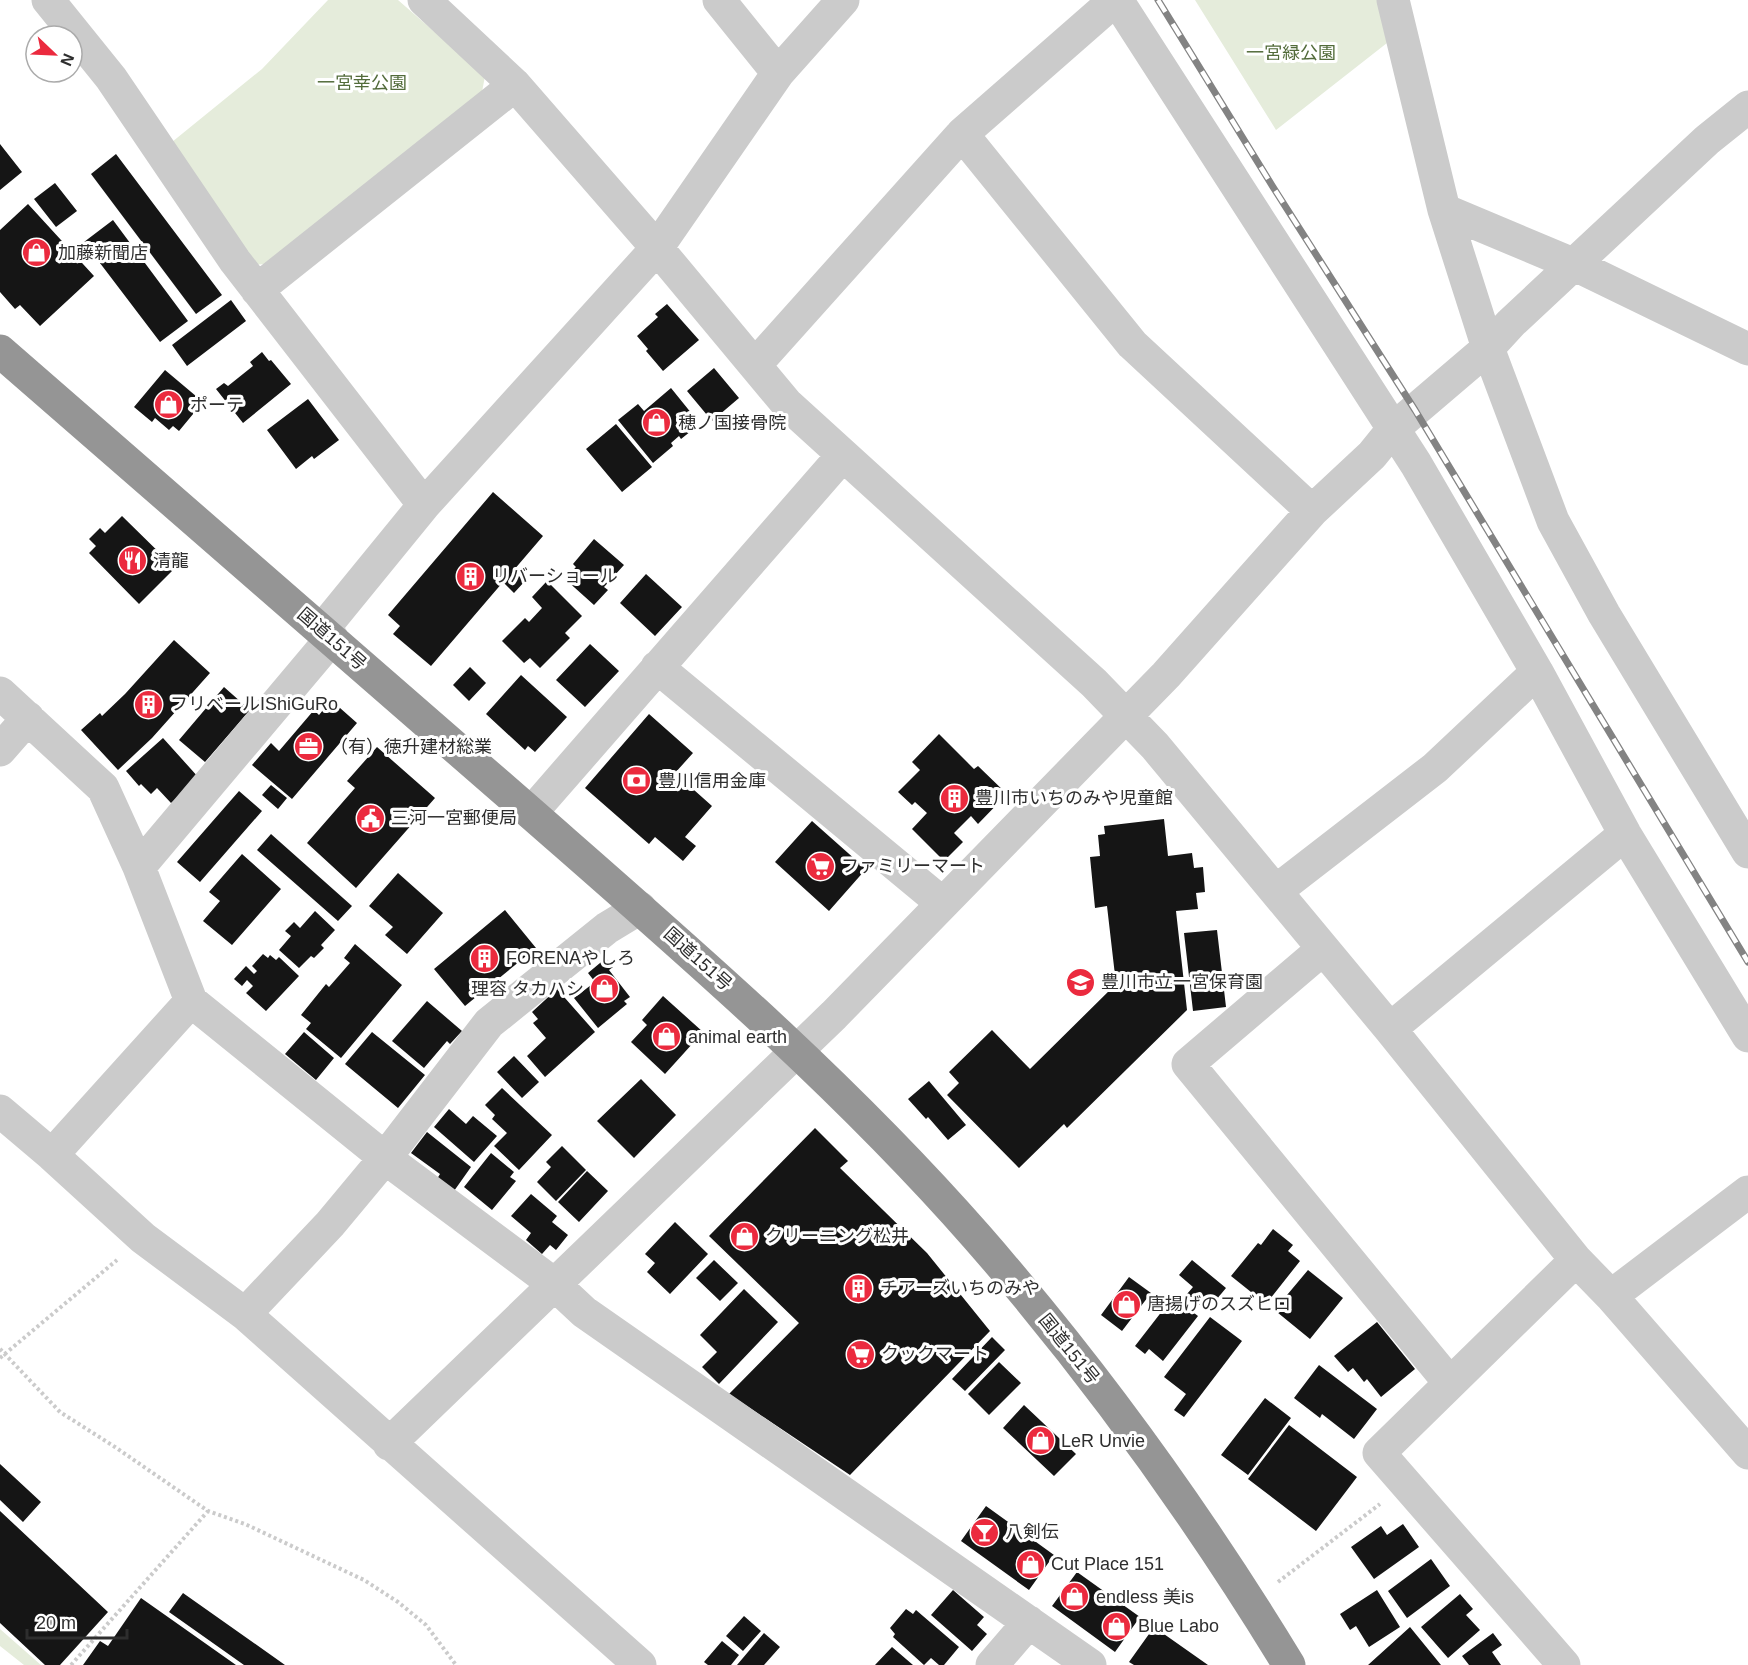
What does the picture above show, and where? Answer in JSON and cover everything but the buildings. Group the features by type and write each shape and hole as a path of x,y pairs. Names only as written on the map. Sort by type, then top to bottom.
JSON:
{"highway":[{"name":"国道151号","path":"0,351 640,908 750,1006 847,1098 978,1238 1076,1356 1157,1463 1251,1602 1283,1662"}],"street":[{"path":"48,0 111,78 257,291 424,505"},
{"path":"424,0 515,85 657,248 787,404 1095,683 1155,746 1390,1029 1576,1260 1611,1296 1748,1453"},
{"path":"719,0 778,73"},
{"path":"139,867 327,634 424,505 657,248 778,73 843,0"},
{"path":"755,365 962,134 1116,0 1416,464 1537,672 1624,834 1748,1036"},
{"path":"1393,0 1444,210 1488,348 1553,521 1604,614 1748,852"},
{"path":"257,291 515,85"},
{"path":"389,1443 834,1015 1166,675 1312,511 1372,455 1394,429 1488,348 1707,140 1748,107"},
{"path":"962,134 1132,344 1312,511"},
{"path":"1444,210 1575,265 1748,349"},
{"path":"531,813 843,455"},
{"path":"657,667 942,903"},
{"path":"1276,891 1435,768 1537,672"},
{"path":"0,693 103,788 139,867 191,1000 385,1158 554,1284 596,1321 1090,1665"},
{"path":"0,750 28,718"},
{"path":"1390,1029 1624,834"},
{"path":"245,1314 330,1224 385,1158 489,1023 608,928 640,908"},
{"path":"1323,949 1188,1064 1449,1382"},
{"path":"52,1155 191,1000"},
{"path":"0,1111 143,1238 245,1314 640,1665"},
{"path":"1611,1296 1748,1192"},
{"path":"1564,1665 1379,1453 1576,1260"},
{"path":"992,1665 1029,1622"}],"path":[{"path":"2,1356 143,1238"},
{"path":"0,1349 2,1356 60,1412 208,1511 245,1524 364,1580 398,1602 426,1625 456,1665"},
{"path":"1278,1582 1407,1485"},
{"path":"71,1665 208,1511"}],"green space":[{"name":"一宮幸公園","path":"328,0 398,0 485,76 482,92 267,264 251,265 172,142 262,69"},
{"name":"一宮緑公園","path":"1195,0 1377,0 1387,43 1276,130"},
{"path":"0,1629 41,1665 24,1665 0,1646"}],"railway":[{"path":"1158,0 1273,187 1415,410 1748,962"}],"place":[{"name":"加藤新聞店","path":"37,253"},
{"name":"ポーテ","path":"169,405"},
{"name":"穂ノ国接骨院","path":"657,423"},
{"name":"清龍","path":"132,561"},
{"name":"リバーショール","path":"471,576"},
{"name":"フリベールIShiGuRo","path":"149,704"},
{"name":"（有）徳升建材総業","path":"309,747"},
{"name":"豊川信用金庫","path":"637,781"},
{"name":"豊川市いちのみや児童館","path":"954,798"},
{"name":"三河一宮郵便局","path":"370,818"},
{"name":"ファミリーマート","path":"820,866"},
{"name":"FORENAやしろ","path":"485,958"},
{"name":"豊川市立一宮保育園","path":"1080,982"},
{"name":"理容 タカハシ","path":"605,989"},
{"name":"animal earth","path":"667,1037"},
{"name":"クリーニング松井","path":"744,1236"},
{"name":"チアーズいちのみや","path":"859,1288"},
{"name":"唐揚げのスズヒロ","path":"1126,1304"},
{"name":"クックマート","path":"860,1354"},
{"name":"LeR Unvie","path":"1040,1441"},
{"name":"八剣伝","path":"984,1532"},
{"name":"Cut Place 151","path":"1030,1564"},
{"name":"endless 美is","path":"1075,1597"},
{"name":"Blue Labo","path":"1117,1626"}]}
